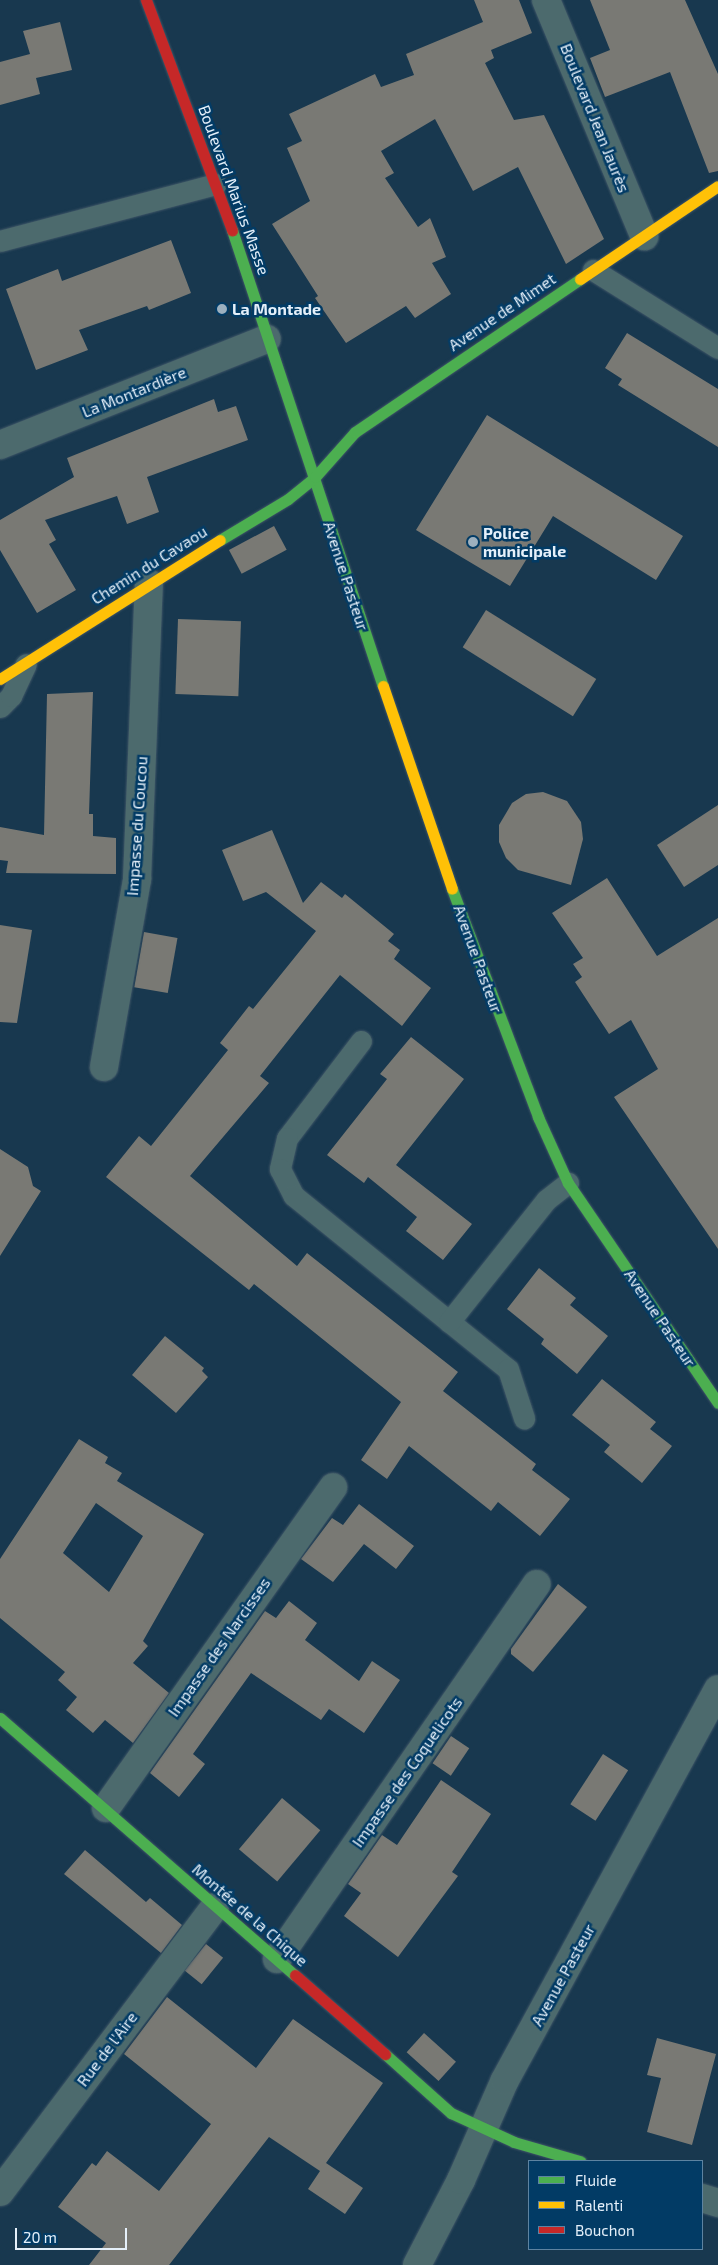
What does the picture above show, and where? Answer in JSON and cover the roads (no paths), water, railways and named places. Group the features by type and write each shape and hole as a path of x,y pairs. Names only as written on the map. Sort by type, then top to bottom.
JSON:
{"street":[{"name":"Boulevard Marius Masse","path":"146,0 216,184 315,477"},
{"name":"Boulevard Jean Jaurès","path":"546,0 644,236"},
{"name":"Avenue de Mimet","path":"315,477 355,432 718,186"},
{"name":"La Montardière","path":"0,445 267,338"},
{"name":"Chemin du Cavaou","path":"0,679 149,583 288,499 315,477"},
{"name":"Avenue Pasteur","path":"315,477 345,576 463,921 538,1117 568,1183 718,1404"},
{"name":"Impasse du Coucou","path":"104,1067 137,879 149,583"},
{"name":"Impasse des Narcisses","path":"106,1808 333,1487"},
{"name":"Impasse des Coquelicots","path":"277,1959 537,1584"},
{"name":"Avenue Pasteur","path":"417,2265 484,2128 505,2080 718,1689"},
{"name":"Montée de la Chique","path":"0,1718 106,1808 215,1907 451,2112 514,2142 577,2160"},
{"name":"Rue de l'Aire","path":"0,2192 215,1907"},
{"path":"703,2198 718,2203"}],"lane":[{"path":"0,241 216,184"},
{"path":"593,270 718,348"},
{"path":"0,707 11,696 26,664"},
{"path":"362,1041 287,1138 280,1169 294,1196 508,1369 524,1418"},
{"path":"449,1322 546,1200 568,1183"}],"place":[{"name":"La Montade","path":"222,309"},
{"name":"Police municipale","path":"473,542"}]}
